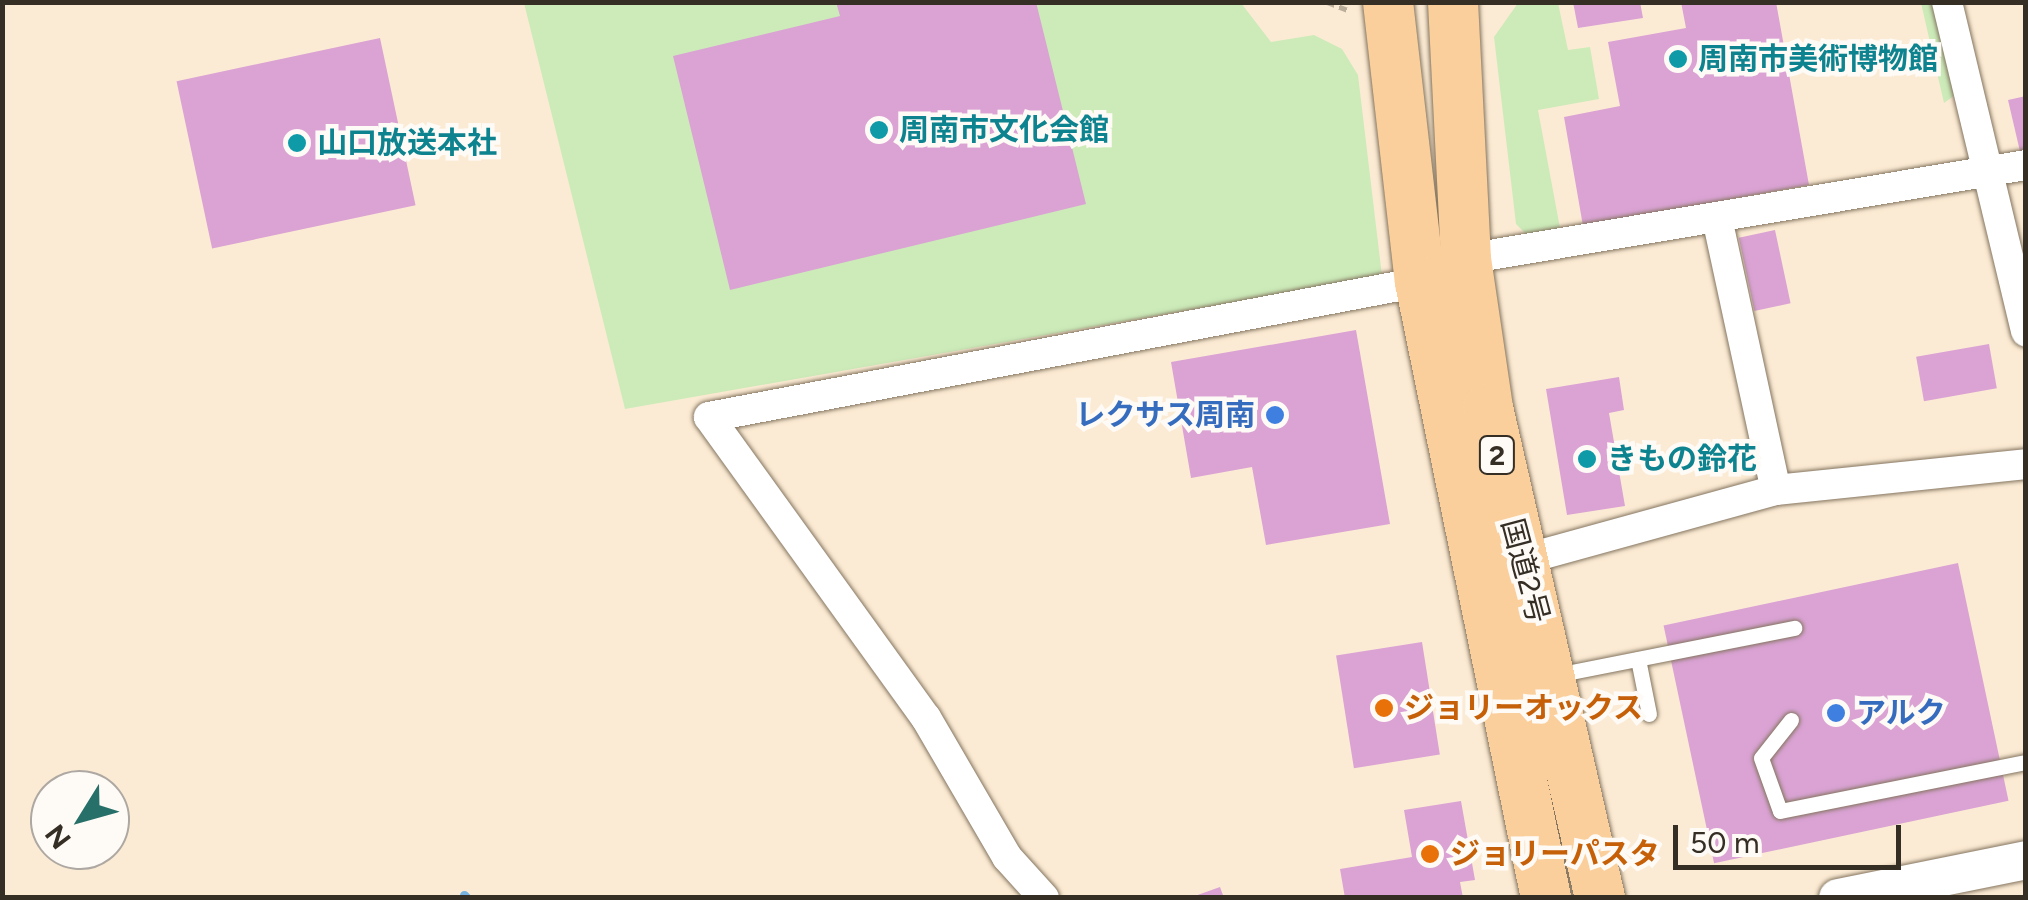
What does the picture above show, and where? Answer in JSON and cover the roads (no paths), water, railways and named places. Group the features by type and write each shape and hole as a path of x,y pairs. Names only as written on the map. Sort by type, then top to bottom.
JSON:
{"highway":[{"name":"国道2号","path":"1388,2 1420,282 1546,898"},
{"name":"国道2号","path":"1453,2 1466,258 1518,561 1552,676 1600,898"}],"street":[{"path":"1947,2 1992,171 2026,332"},
{"path":"1466,258 2026,165"},
{"path":"1717,218 1776,490"},
{"path":"1044,898 1007,858 926,718 709,416 1420,282"},
{"path":"1518,561 1776,490 2026,464"},
{"path":"1838,898 1903,892 2026,860"}],"lane":[{"path":"1552,676 1794,628"},
{"path":"1638,659 1649,714"},
{"path":"1791,720 1761,758 1780,811 2026,762"}],"waterway":[{"path":"464,895 467,898"}],"place":[{"name":"周南市美術博物館","path":"1678,59"},
{"name":"周南市文化会館","path":"879,130"},
{"name":"山口放送本社","path":"297,143"},
{"name":"レクサス周南","path":"1275,415"},
{"name":"きもの鈴花","path":"1587,459"},
{"name":"ジョリーオックス","path":"1384,708"},
{"name":"アルク","path":"1836,713"},
{"name":"ジョリーパスタ","path":"1430,854"}]}
